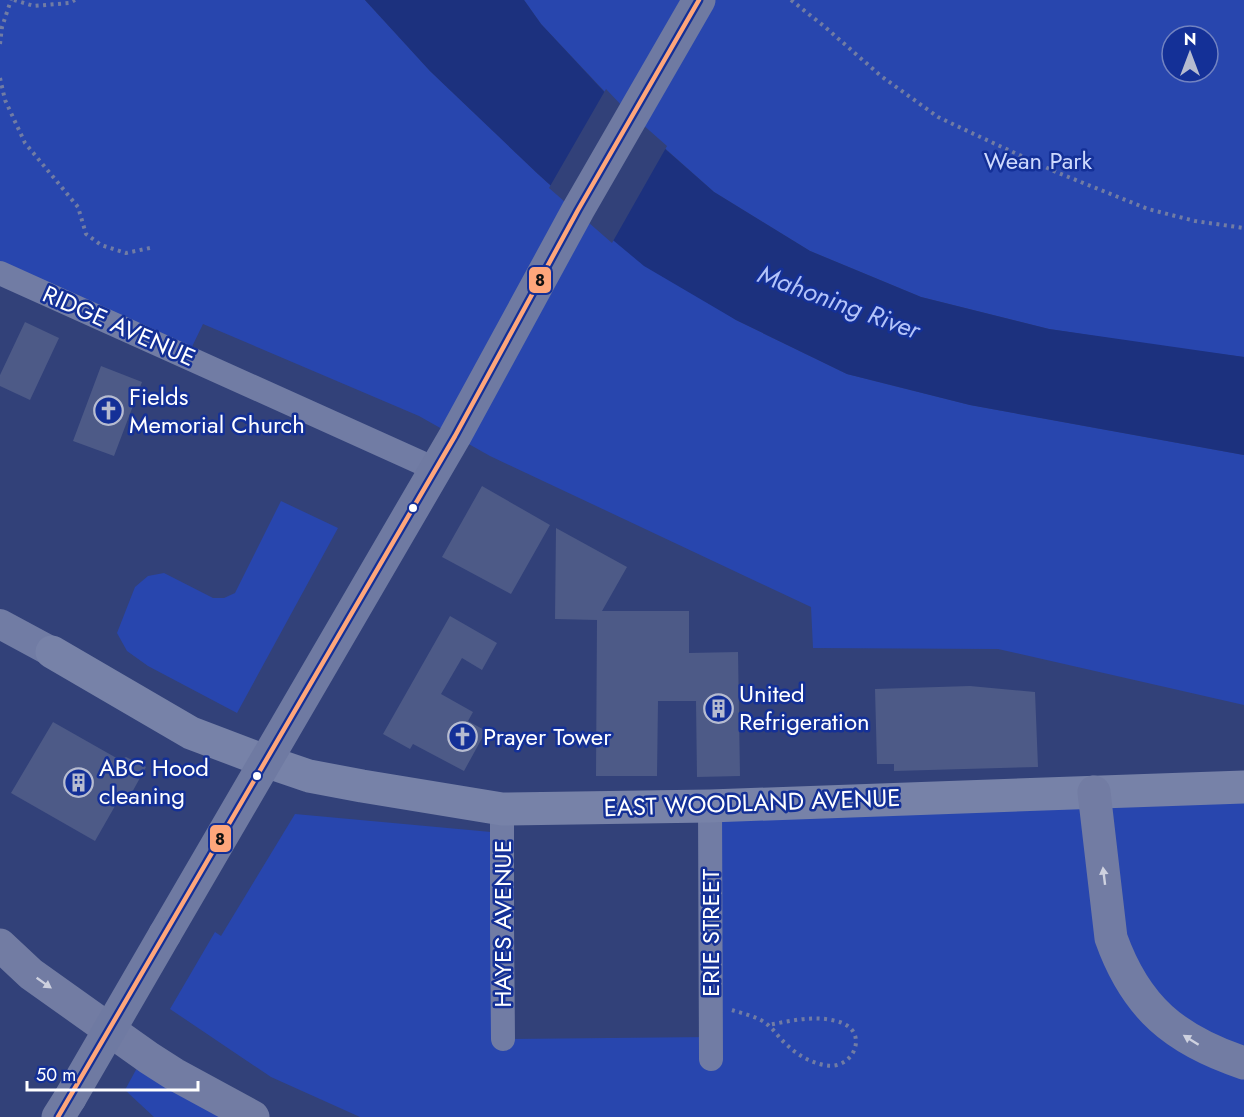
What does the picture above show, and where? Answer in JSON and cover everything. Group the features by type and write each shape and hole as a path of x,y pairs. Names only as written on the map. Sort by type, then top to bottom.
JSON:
{"highway":[{"path":"1094,792 1111,938 1131,983 1153,1010 1173,1029 1203,1047 1244,1063"},
{"path":"0,945 31,974 149,1058 253,1117"}],"main road":[{"path":"64,1107 455,436 578,210 699,0"},
{"name":"EAST WOODLAND AVENUE","path":"52,652 191,734 265,761 309,776 502,809 710,806 1244,787"}],"street":[{"name":"RIDGE AVENUE","path":"0,273 435,469"},
{"path":"0,624 52,652"},
{"name":"ERIE STREET","path":"710,806 711,1059"},
{"name":"HAYES AVENUE","path":"502,809 503,1039"}],"path":[{"path":"0,44 2,27 12,0 34,6 69,3 75,0"},
{"path":"790,0 881,76 938,117 1056,172 1148,209 1195,221 1244,228"},
{"path":"0,78 5,100 25,143 78,207 86,234 101,245 126,253 150,248"},
{"path":"711,1004 750,1015 768,1025 784,1044 802,1058 827,1066 844,1064 857,1044 855,1032 847,1025 836,1021 795,1020 768,1025"}],"green space":[{"path":"0,0 365,0 430,71 590,221 736,320 847,374 970,405 1244,455 1244,705 998,649 813,648 811,607 490,456 419,416 203,324 187,357 0,273"},
{"name":"Wean Park","path":"524,0 1244,0 1244,357 1049,329 921,297 810,251 714,192 623,111 541,24"},
{"path":"281,501 338,528 237,713 148,666 127,651 117,633 135,587 148,576 164,573 213,598 224,598 235,593"},
{"path":"1244,787 1244,1117 360,1117 271,1077 170,1009 215,932 221,936 295,814 502,833 504,1039 711,1037 710,806"},
{"path":"144,1055 253,1117 154,1117 125,1090"}],"water":[{"name":"Mahoning River","path":"365,0 524,0 541,24 622,111 714,192 810,251 921,297 1049,329 1244,357 1244,455 970,405 847,374 736,320 644,266 590,221 430,71"}],"pier":[{"path":"606,89 667,146 612,243 549,188"}],"building":[{"path":"25,322 59,338 30,400 0,386 0,375"},
{"name":"Fields Memorial Church","path":"101,366 142,382 114,456 73,441"},
{"path":"482,486 550,525 511,594 442,557"},
{"path":"556,528 627,567 602,611 689,611 689,653 738,652 740,776 697,777 696,701 658,701 657,776 596,776 597,620 555,619"},
{"path":"450,616 497,643 482,670 462,658 441,694 473,712 468,721 486,731 464,771 413,744 410,749 383,734"},
{"path":"970,686 1035,692 1038,767 894,771 894,764 877,764 875,689"},
{"name":"ABC Hood cleaning","path":"53,722 120,760 126,757 146,767 130,796 119,799 95,841 11,793"}],"transit line":[{"name":"8","path":"58,1117 455,436 578,210 699,0"}],"place":[{"name":"Fields Memorial Church","path":"108,411"},
{"name":"United Refrigeration","path":"718,708"},
{"name":"Prayer Tower","path":"462,737"},
{"name":"ABC Hood cleaning","path":"78,782"}]}
